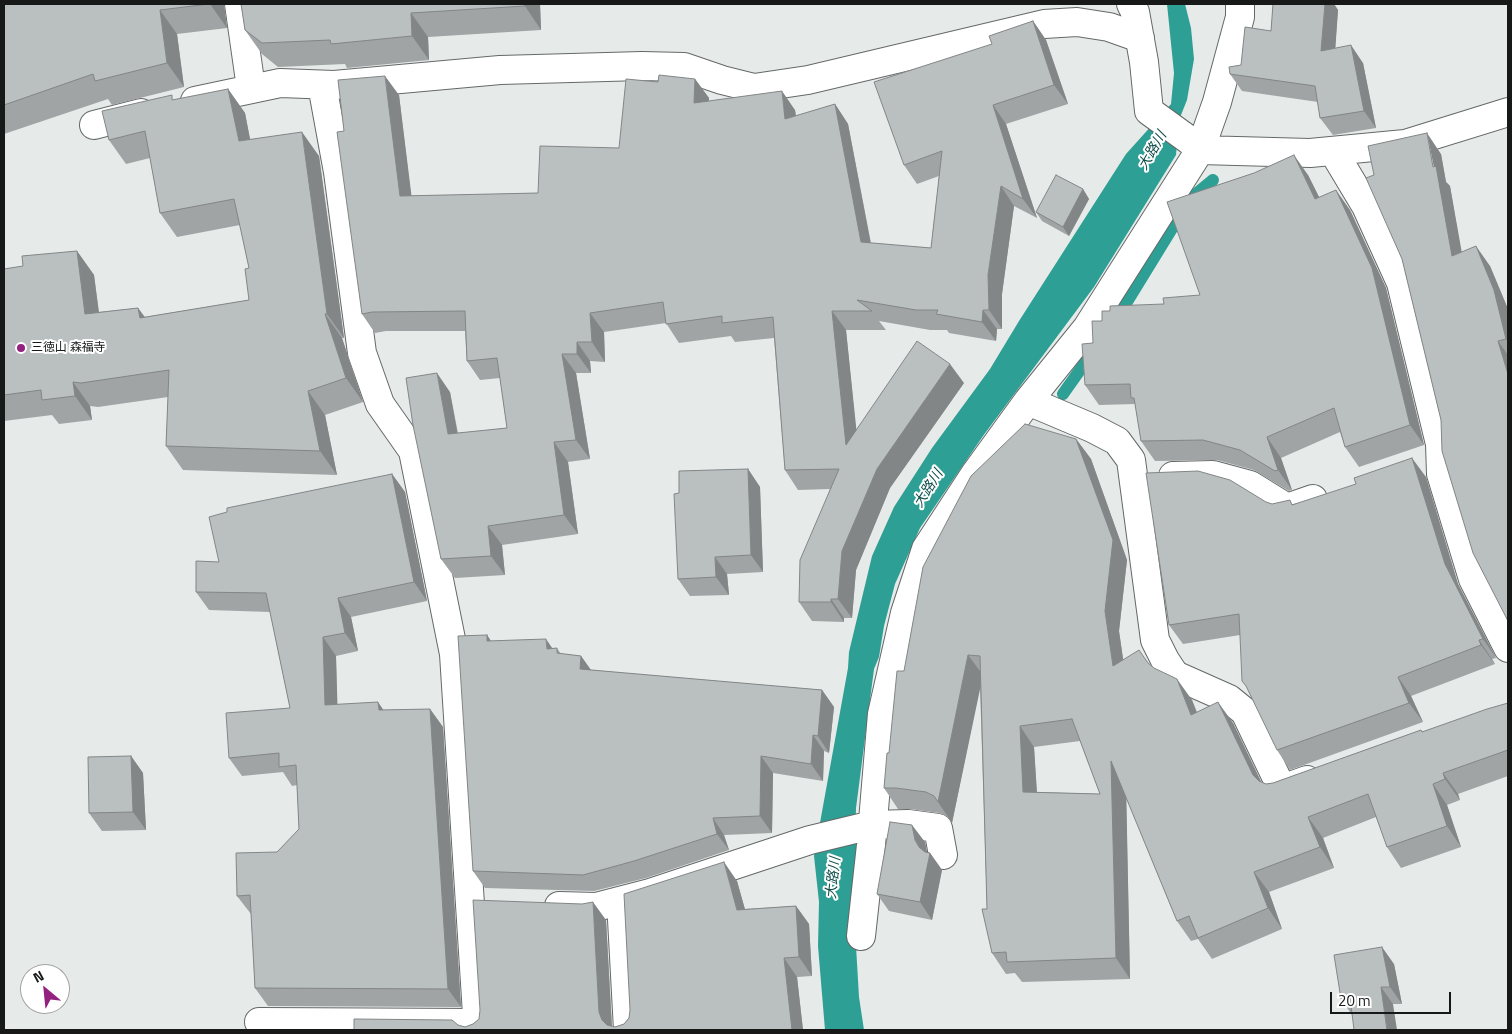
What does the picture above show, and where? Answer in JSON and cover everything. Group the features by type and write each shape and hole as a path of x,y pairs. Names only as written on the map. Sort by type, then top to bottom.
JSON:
{"street":[{"path":"238,4 251,88"},
{"path":"1131,4 1135,12 1140,38 1149,112 1194,145 1310,154 1405,144 1508,112"},
{"path":"861,936 882,714 905,612 926,549 975,474 1028,401 1086,328 1194,145 1217,102 1240,17 1240,4"},
{"path":"94,124 280,83 322,85 500,70 642,66 684,67 722,80 754,88 808,80 1044,24 1077,22 1109,27 1140,38"},
{"path":"259,1022 478,1027 454,654 413,451 380,404 362,353 338,172 322,85"},
{"path":"1333,151 1366,206 1401,283 1440,444 1441,474 1473,579 1508,648"},
{"path":"1028,401 1092,428 1117,441 1131,460 1155,640 1175,675 1229,699 1245,712 1282,789 1327,773"},
{"path":"1413,466 1440,456"},
{"path":"1134,477 1213,475 1250,485 1287,508 1332,493"},
{"path":"538,905 596,907 650,893 810,840 872,825 908,824 938,828 943,855"},
{"path":"621,901 628,1030"},
{"path":"470,903 499,904"}],"water":[{"name":"大路川","path":"1167,4 1185,4 1191,28 1194,59 1187,100 1179,120 1176,155 1094,287 983,436 920,528 895,584 884,626 879,657 874,669 856,808 855,929 859,997 864,1030 825,1030 818,946 819,902 814,856 848,668 849,652 872,556 894,507 932,448 990,369 1126,154 1171,104 1174,73"}],"building":[{"path":"4,4 209,4 160,10 167,63 95,81 93,74 4,105"},
{"path":"241,4 524,4 525,6 411,13 412,36 331,44 330,40 262,43 245,30"},
{"path":"1273,4 1325,4 1321,51 1351,45 1364,111 1320,118 1315,86 1230,74 1229,67 1241,65 1245,27 1271,31"},
{"path":"1033,21 1054,85 993,105 1023,199 1001,186 988,275 989,310 983,310 982,322 936,314 938,310 916,310 857,300 872,311 832,311 846,445 917,341 950,364 877,469 842,551 838,599 831,599 831,602 799,602 800,560 839,469 785,470 773,317 722,323 722,316 666,324 663,302 590,313 592,342 577,342 577,354 562,354 576,440 554,442 564,515 488,526 491,556 441,559 413,425 406,378 437,373 448,434 507,428 497,358 467,361 465,311 372,312 362,314 337,132 344,131 338,80 385,76 400,196 538,193 540,146 619,148 626,79 658,82 659,75 695,79 694,103 782,91 785,119 835,104 861,242 931,248 942,151 904,165 874,82 992,44 989,36"},
{"path":"228,89 239,141 302,132 327,314 325,314 346,378 308,391 320,451 166,446 169,370 81,383 73,382 75,396 42,400 41,390 4,395 4,269 23,266 22,256 77,251 85,314 138,308 140,318 249,300 245,269 249,268 234,199 160,213 145,131 109,140 102,111 172,95 172,100"},
{"path":"1427,133 1433,167 1436,166 1452,256 1476,246 1494,290 1506,339 1498,341 1508,374 1508,621 1473,553 1442,451 1441,420 1402,259 1366,178 1374,175 1368,146"},
{"path":"1294,155 1315,199 1336,190 1372,268 1410,425 1345,447 1334,408 1267,437 1278,470 1275,471 1240,450 1203,440 1141,441 1134,398 1131,398 1130,384 1085,385 1082,344 1093,343 1092,321 1102,321 1102,311 1110,311 1110,306 1164,304 1163,298 1200,295 1167,202 1254,173"},
{"path":"1056,175 1083,189 1063,227 1036,212"},
{"path":"1025,424 1076,439 1113,540 1105,611 1113,666 1139,650 1154,668 1177,679 1191,715 1218,702 1253,775 1259,781 1266,784 1273,783 1421,730 1422,732 1508,703 1508,750 1443,773 1445,779 1433,784 1447,826 1387,847 1368,794 1308,817 1320,847 1254,872 1268,908 1198,938 1189,916 1177,921 1111,761 1116,958 1007,962 1006,952 992,953 982,909 987,909 980,656 968,655 938,802 934,796 926,792 884,788 897,671 904,671 923,567 971,476","holes":["1072,719 1100,794 1023,792 1020,726"]},
{"path":"1412,458 1445,564 1483,639 1479,640 1481,645 1398,677 1409,703 1277,750 1242,681 1239,614 1169,625 1146,473 1198,471 1230,480 1266,502 1272,504 1290,500 1292,505 1356,484 1354,478"},
{"path":"748,469 751,555 715,557 716,577 678,579 674,494 679,493 679,471"},
{"path":"392,474 414,582 338,598 345,633 323,637 325,705 378,702 379,710 430,709 448,989 255,988 250,895 237,896 236,853 277,852 299,829 296,765 279,767 279,753 229,758 226,713 290,708 266,593 196,592 196,561 219,562 209,517 227,512 227,508"},
{"path":"487,635 487,641 546,639 547,649 557,648 557,653 581,656 580,669 822,690 818,736 813,735 811,764 761,756 760,816 713,818 717,834 634,861 583,875 473,871 458,636"},
{"path":"131,756 133,812 89,813 88,757"},
{"path":"890,822 912,825 915,840 919,847 925,852 930,853 920,902 877,894"},
{"path":"724,862 737,910 796,906 799,957 784,958 792,1030 354,1030 354,1019 452,1020 458,1025 465,1027 479,1019 473,900 582,904 593,902 599,1012 602,1020 607,1025 615,1027 624,1024 629,1018 630,1010 624,894"},
{"path":"1382,947 1390,987 1381,987 1387,1030 1354,1030 1350,997 1341,999 1334,955"}],"waterway":[{"path":"1117,318 1190,199 1213,180"},
{"path":"1063,394 1092,353"}],"place":[{"name":"三徳山 森福寺","path":"21,348"}]}
